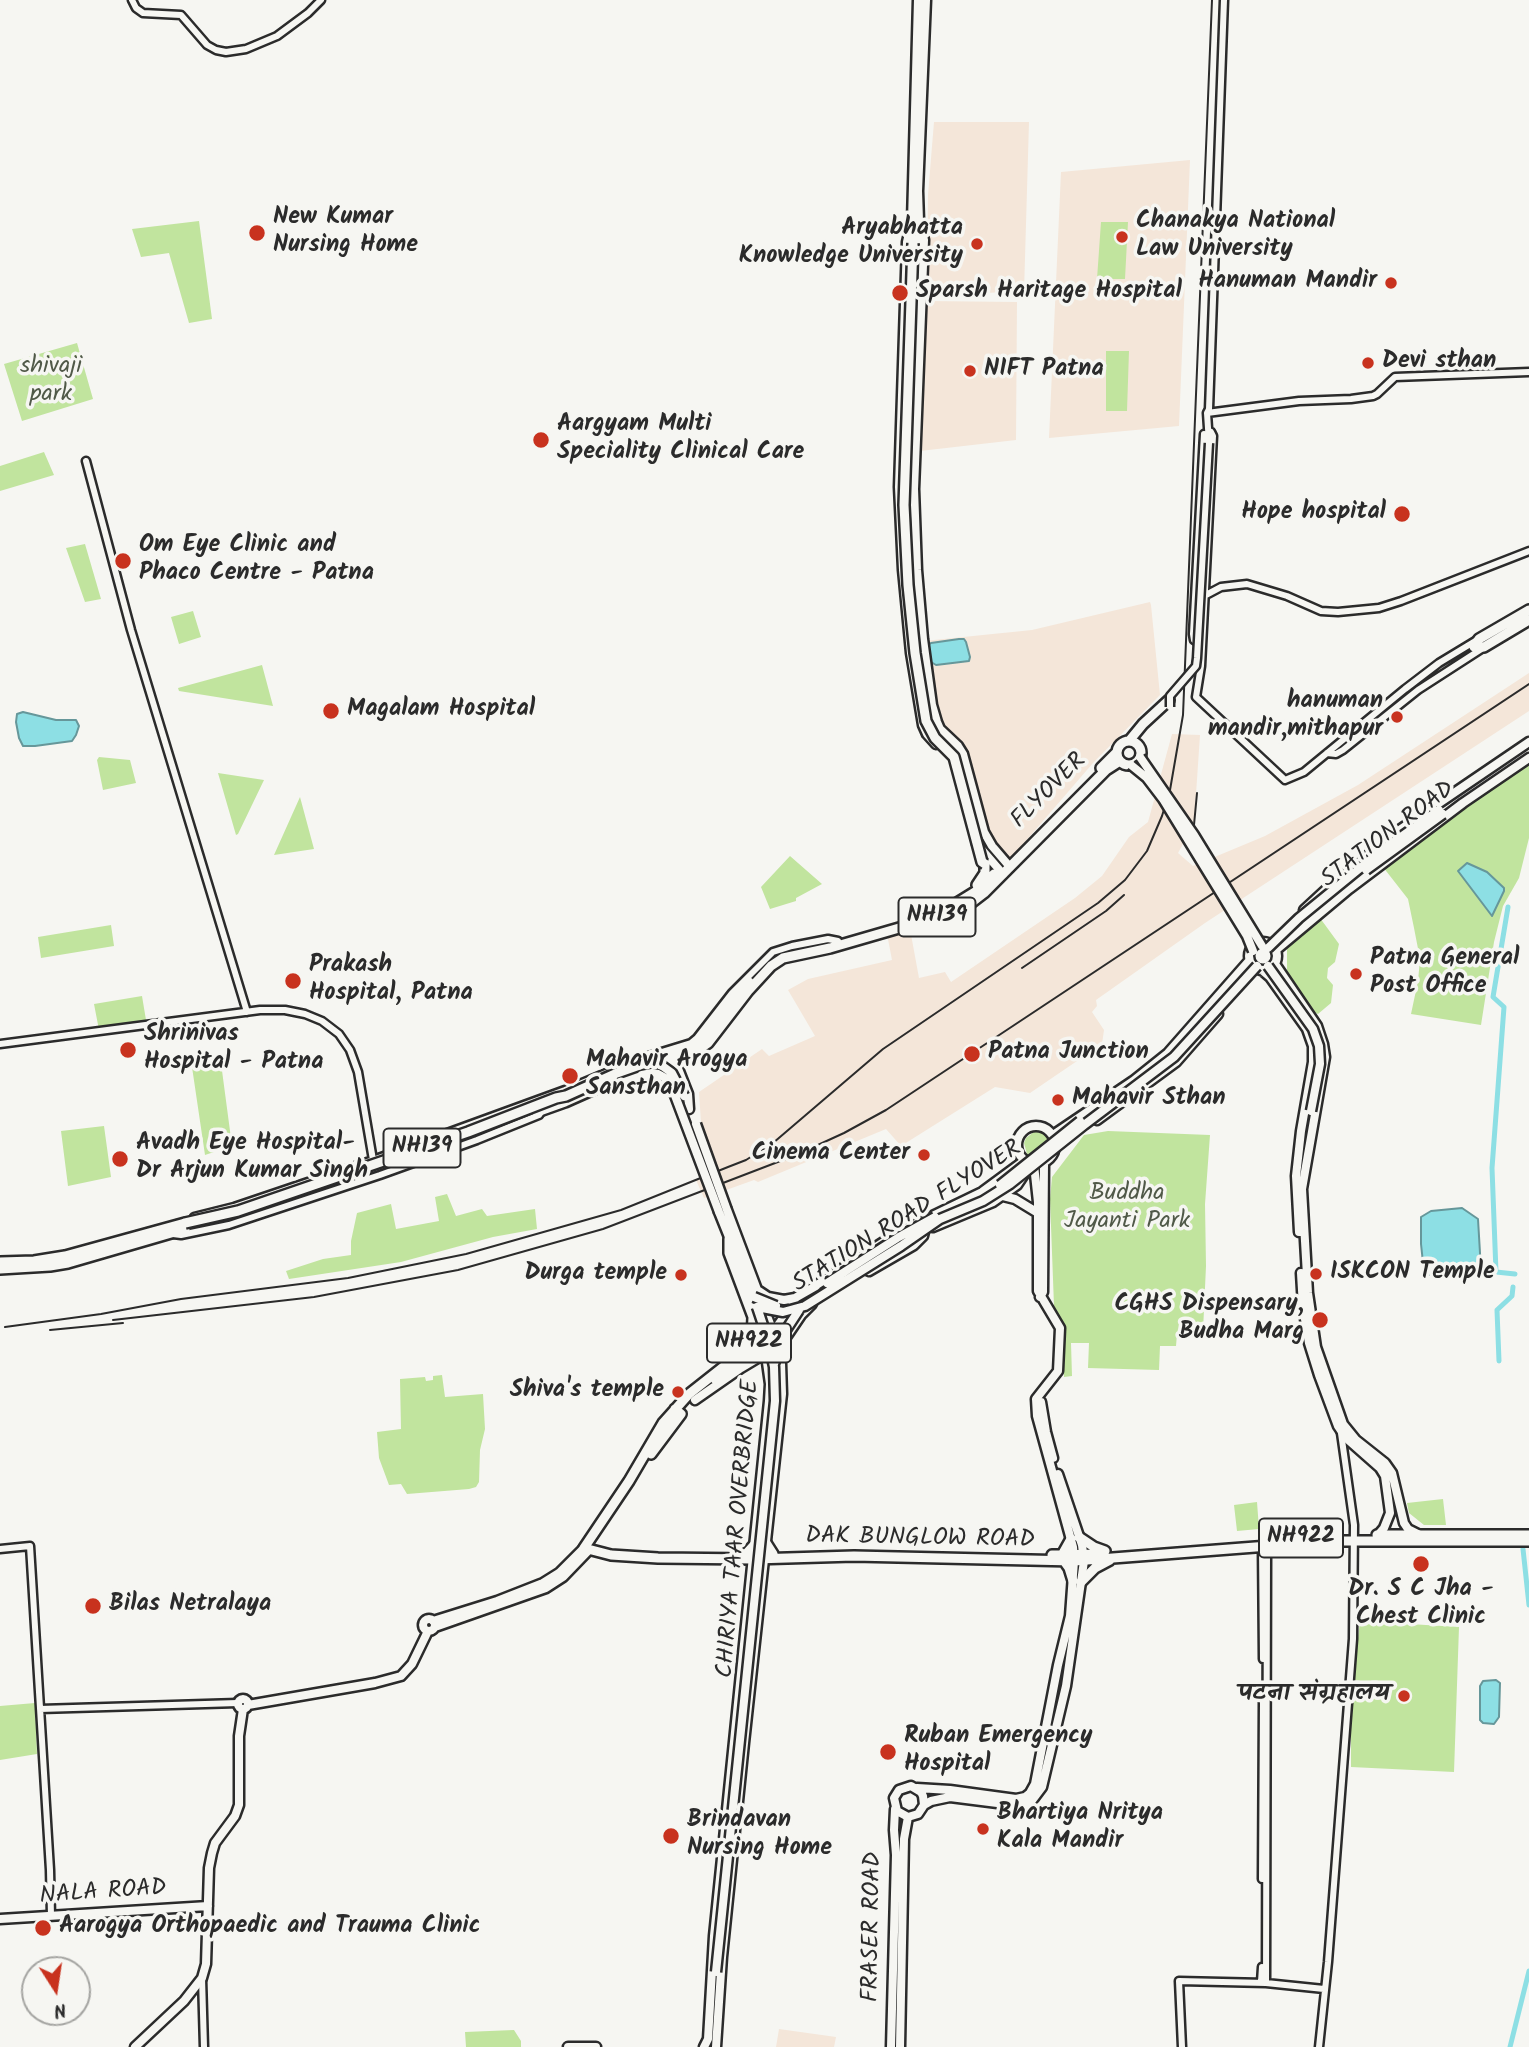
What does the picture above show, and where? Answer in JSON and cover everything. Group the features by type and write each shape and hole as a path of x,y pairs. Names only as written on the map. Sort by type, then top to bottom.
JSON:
{"highway":[{"path":"909,232 915,243 909,481 913,583 926,693 935,729 955,748 959,756 987,860 984,876 972,898"},
{"path":"922,233 915,243 904,505 908,585 926,721 935,738 954,757 982,862 985,864"},
{"path":"1501,632 1529,610"},
{"path":"1479,644 1529,620"},
{"name":"NH139","path":"1131,742 1170,704"},
{"path":"1131,742 1140,752 1140,757 1131,765"},
{"name":"FLYOVER","path":"1131,742 1119,746 1119,757 1125,764 1131,765"},
{"name":"FLYOVER","path":"1007,866 1119,757"},
{"name":"NH139","path":"596,1088 689,1056 708,1043 748,991 771,966 783,958 830,948 944,915 972,898 1007,866"},
{"name":"NH139","path":"837,941 972,898"},
{"name":"CHIRIYA TAAR OVERBRIDGE","path":"173,1230 238,1211 468,1132 566,1096 617,1073 686,1050 704,1038 734,997 775,958 837,941"},
{"name":"CHIRIYA TAAR OVERBRIDGE","path":"185,1226 239,1217 469,1138 596,1088"},
{"name":"NH139","path":"0,1262 36,1261 65,1256 173,1230"},
{"name":"NH139","path":"0,1269 68,1263 173,1230"},
{"name":"NH922","path":"729,1239 729,1253 753,1317 752,1338 741,1353 703,1381 678,1409 588,1547 611,1555 768,1559"},
{"name":"NH922","path":"1113,1555 1264,1547 1378,1535 1529,1535"},
{"path":"1075,1538 1113,1555 1077,1582 1069,1568 1074,1558 1075,1538"},
{"name":"NH922","path":"1074,1558 1354,1538 1529,1541"},
{"path":"766,1543 768,1559"},
{"path":"750,1560 755,1544"},
{"name":"DAK BUNGLOW ROAD","path":"768,1559 854,1556 1074,1558"}],"main road":[{"path":"918,0 915,221 907,242 899,487 905,603 923,725 927,734 951,760 964,811 976,843 1007,866"},
{"path":"919,71 926,0"},
{"path":"915,221 924,240 914,489 917,570 932,705 940,729 963,754 984,832 1007,866"},
{"path":"1269,947 1299,918 1401,836 1529,745"},
{"path":"1253,951 1269,947 1385,855 1529,756"},
{"path":"1054,1139 1168,1053 1260,966 1273,957 1269,947 1140,757"},
{"path":"1131,765 1147,778 1163,799 1247,936 1253,951 1251,957 1260,966"},
{"path":"964,811 977,808"},
{"path":"1269,947 1259,942 1249,952 1313,1029 1319,1046 1320,1064 1299,1184 1303,1307 1309,1343 1341,1432 1380,1468 1385,1476 1390,1513 1378,1535"},
{"path":"1054,1139 1082,1130 1176,1062 1260,966"},
{"name":"STATION ROAD FLYOVER","path":"795,1298 812,1287 827,1283 910,1230 998,1186 1170,1056 1260,966"},
{"name":"STATION ROAD FLYOVER","path":"757,1307 783,1312 800,1309 940,1219 983,1201 1010,1184 1174,1057 1260,966"},
{"name":"CHIRIYA TAAR OVERBRIDGE","path":"654,1060 677,1079 754,1278 757,1307 774,1367 775,1401 716,1978"},
{"path":"676,1060 685,1083 689,1110"},
{"name":"CHIRIYA TAAR OVERBRIDGE","path":"596,1088 652,1073 667,1079 729,1239 756,1294"},
{"path":"812,1287 890,1237 982,1192 1029,1163 1044,1163 1054,1154 1054,1139 1044,1127 1037,1126 1024,1130 1019,1135 1017,1148 1029,1163 1038,1213 1038,1291 1060,1328 1058,1371 1039,1395 1050,1448 1075,1538 1077,1582 1066,1686 1042,1787 1031,1803 1021,1806 950,1797 931,1801 924,1805 918,1814 908,1817 902,1815 895,1808 894,1798 899,1790 909,1786 1016,1799 1030,1793 1035,1784 1077,1582"},
{"path":"756,1294 765,1303 784,1307 803,1303 904,1240 986,1206 1003,1196 1017,1185 1029,1163"},
{"path":"1040,1297 1043,1292 1044,1163"},
{"path":"1299,1184 1308,1293 1318,1356 1343,1424 1356,1440 1385,1463 1392,1474 1404,1523 1408,1529 1420,1535"},
{"path":"1003,1196 1015,1199 1038,1213"},
{"path":"678,1409 741,1367 777,1347 810,1305 914,1245 924,1232 920,1221"},
{"path":"756,1294 778,1300 795,1298"},
{"name":"NH922","path":"756,1294 773,1332 781,1363 782,1394 766,1543"},
{"path":"695,1400 702,1391 773,1332 795,1298"},
{"path":"774,1367 784,1333 800,1309"},
{"path":"755,1544 770,1384 764,1341"},
{"path":"135,2047 184,2001 202,1978 208,1942 208,1868 215,1843 235,1816 239,1805 239,1736 243,1705 391,1675 404,1668 430,1627 545,1588 563,1577 588,1547"},
{"path":"716,2047 714,1936 742,1713 768,1559"},
{"path":"704,2047 708,2039 731,1873 750,1560"},
{"path":"917,1788 923,1796 924,1805"},
{"name":"FRASER ROAD","path":"891,2047 895,1808"},
{"name":"FRASER ROAD","path":"900,2047 904,1839 908,1817"},
{"name":"NALA ROAD","path":"0,1919 206,1906"},
{"path":"568,2047 596,2047"}],"street":[{"path":"132,0 136,8 143,13 181,15 207,45 226,52 246,49 277,36 321,0"},
{"path":"1170,704 1174,690 1196,666 1197,658 1209,434 1224,0"},
{"path":"1209,411 1373,396 1395,377 1529,372"},
{"path":"1209,434 1213,436 1201,666 1196,697 1285,780 1304,772 1327,753 1336,754 1343,750 1479,644"},
{"path":"1202,644 1196,643 1193,634 1204,435 1209,434"},
{"path":"86,461 131,630 247,1012"},
{"path":"1204,596 1220,587 1247,584 1287,596 1321,611 1379,608 1529,551"},
{"path":"539,1111 538,1115 462,1146 323,1194 229,1224 181,1236 173,1230 183,1220 234,1207 373,1160 565,1090 642,1058 691,1043 732,993 773,952 828,939 837,941"},
{"path":"0,1044 247,1012 285,1010 305,1014 322,1021 338,1034 350,1050 358,1072 373,1160"},
{"path":"458,1128 462,1146"},
{"path":"401,1150 405,1166"},
{"path":"319,1177 323,1194"},
{"path":"1318,2047 1353,1639 1354,1538 1341,1432"},
{"path":"0,1549 30,1546 51,1916"},
{"path":"1264,1547 1264,1982"},
{"path":"40,1709 243,1705"},
{"path":"202,1978 204,2047"},
{"path":"1181,2047 1179,1981 1264,1982 1324,1989"}],"shaded area":[{"name":"Aryabhatta Knowledge University","path":"934,122 1029,122 1024,292 927,294 928,195"},
{"name":"Chanakya National Law University","path":"1190,160 1179,426 1049,438 1061,172"},
{"name":"NIFT Patna","path":"926,301 1017,302 1016,440 920,451"},
{"path":"1150,602 1160,695 1093,763 999,872 994,874 963,749 940,727 931,704 924,641 1032,630"},
{"name":"Patna Junction","path":"1529,673 1529,711 1205,923 1096,1000 1097,1006 1092,1012 1104,1030 1102,1044 1030,1093 995,1087 901,1146 886,1129 758,1182 754,1180 704,1198 696,1180 719,1170 701,1123 699,1092 762,1049 769,1056 815,1036 788,990 808,979 892,960 887,934 910,929 919,978 945,972 951,982 1075,898 1102,876 1129,837 1148,822 1172,734 1200,735 1194,824 1178,853 1193,866 1265,836 1358,785"},
{"path":"779,2029 836,2037 834,2047 776,2047"}],"green space":[{"path":"199,221 212,319 189,323 169,253 141,257 132,229"},
{"path":"1101,222 1128,222 1125,279 1097,279"},
{"name":"shivaji park","path":"77,343 93,399 22,421 4,364"},
{"path":"1106,351 1129,351 1127,411 1106,411"},
{"path":"44,452 54,475 0,491 0,466"},
{"path":"85,544 101,599 85,602 66,548"},
{"path":"193,611 201,637 179,644 171,617"},
{"path":"262,665 273,706 179,691 178,688"},
{"path":"99,757 130,760 136,783 103,790 97,760"},
{"path":"1529,763 1529,838 1519,878 1503,906 1494,942 1481,1025 1411,1014 1420,959 1408,899 1383,867"},
{"path":"218,773 264,780 236,835"},
{"path":"300,797 314,849 274,855"},
{"path":"790,856 822,884 796,898 796,901 770,909 761,887"},
{"path":"1320,918 1339,944 1335,962 1328,968 1327,978 1333,985 1331,1003 1318,1014 1287,977 1287,948"},
{"path":"111,925 114,946 41,958 38,937"},
{"path":"142,996 146,1020 99,1030 94,1004"},
{"path":"221,1063 232,1146 205,1155 192,1067"},
{"path":"104,1126 111,1177 68,1186 61,1131"},
{"path":"1035,1131 1046,1132 1053,1141 1031,1158 1024,1143"},
{"name":"Buddha Jayanti Park","path":"1108,1131 1210,1135 1205,1204 1203,1331 1177,1334 1176,1346 1160,1346 1159,1370 1088,1368 1089,1343 1071,1343 1072,1376 1064,1377 1064,1329 1054,1306 1050,1199 1052,1177 1084,1135"},
{"path":"447,1194 456,1216 482,1209 487,1216 535,1209 537,1229 493,1237 401,1262 289,1279 286,1271 323,1259 351,1255 357,1213 391,1204 396,1229 439,1221 435,1197"},
{"path":"442,1375 445,1397 483,1394 485,1429 480,1450 479,1482 476,1487 469,1489 407,1494 401,1484 389,1485 379,1458 377,1432 401,1429 400,1379 425,1377 426,1381 433,1380 433,1376"},
{"path":"1443,1499 1446,1525 1424,1525 1409,1513 1407,1503"},
{"path":"1257,1502 1259,1529 1237,1531 1234,1505"},
{"path":"1360,1621 1459,1627 1454,1772 1351,1767 1351,1696"},
{"path":"35,1703 37,1754 0,1760 0,1706"},
{"path":"514,2030 521,2041 521,2047 466,2047 465,2032"}],"water":[{"path":"959,639 966,642 969,661 936,665 931,662 928,645"},
{"path":"23,712 56,720 76,720 79,726 76,735 72,741 23,746 16,722 17,714"},
{"path":"1467,863 1487,872 1504,888 1492,916 1458,871"},
{"path":"1462,1208 1478,1219 1481,1270 1478,1275 1427,1275 1424,1272 1421,1244 1421,1217 1431,1211"},
{"path":"1496,1680 1500,1683 1499,1717 1494,1724 1483,1723 1480,1720 1480,1686 1483,1681"}],"waterway":[{"path":"1508,907 1493,997 1504,1007 1492,1168 1496,1272 1515,1274"},
{"path":"1499,1361 1497,1310 1512,1296 1513,1287"},
{"path":"1523,1549 1529,1605"},
{"path":"1510,2047 1529,1971"}],"railway":[{"path":"5,1327 101,1314 181,1299 348,1278 466,1254 621,1210 746,1160 773,1143 883,1049 1098,903 1125,880 1147,851 1162,816 1170,790 1183,715 1212,0"},
{"path":"113,1320 314,1297 458,1270 603,1229 796,1155 886,1110 1529,684"},
{"path":"1191,831 1197,793"},
{"path":"1022,968 1106,911 1124,895"},
{"path":"50,1330 123,1323"}],"place":[{"name":"New Kumar Nursing Home","path":"257,233"},
{"name":"Chanakya National Law University","path":"1122,237"},
{"name":"Aryabhatta Knowledge University","path":"977,244"},
{"name":"Hanuman Mandir","path":"1391,283"},
{"name":"Sparsh Haritage Hospital","path":"900,293"},
{"name":"Devi sthan","path":"1368,363"},
{"name":"NIFT Patna","path":"970,371"},
{"name":"Aargyam Multi Speciality Clinical Care","path":"541,440"},
{"name":"Hope hospital","path":"1402,514"},
{"name":"Om Eye Clinic and Phaco Centre - Patna","path":"123,561"},
{"name":"Magalam Hospital","path":"331,711"},
{"name":"hanuman mandir,mithapur","path":"1397,717"},
{"name":"Patna General Post Office","path":"1356,974"},
{"name":"Prakash Hospital, Patna","path":"293,981"},
{"name":"Shrinivas Hospital - Patna","path":"128,1050"},
{"name":"Patna Junction","path":"972,1054"},
{"name":"Mahavir Arogya Sansthan","path":"570,1076"},
{"name":"Mahavir Sthan","path":"1058,1100"},
{"name":"Cinema Center","path":"924,1155"},
{"name":"Avadh Eye Hospital- Dr Arjun Kumar Singh","path":"120,1159"},
{"name":"ISKCON Temple","path":"1316,1274"},
{"name":"Durga temple","path":"681,1275"},
{"name":"CGHS Dispensary, Budha Marg","path":"1320,1320"},
{"name":"Shiva's temple","path":"678,1392"},
{"name":"Dr. S C Jha - Chest Clinic","path":"1421,1564"},
{"name":"Bilas Netralaya","path":"93,1606"},
{"name":"पटना संग्रहालय","path":"1404,1696"},
{"name":"Ruban Emergency Hospital","path":"888,1752"},
{"name":"Bhartiya Nritya Kala Mandir","path":"983,1829"},
{"name":"Brindavan Nursing Home","path":"671,1836"},
{"name":"Aarogya Orthopaedic and Trauma Clinic","path":"43,1928"}]}
